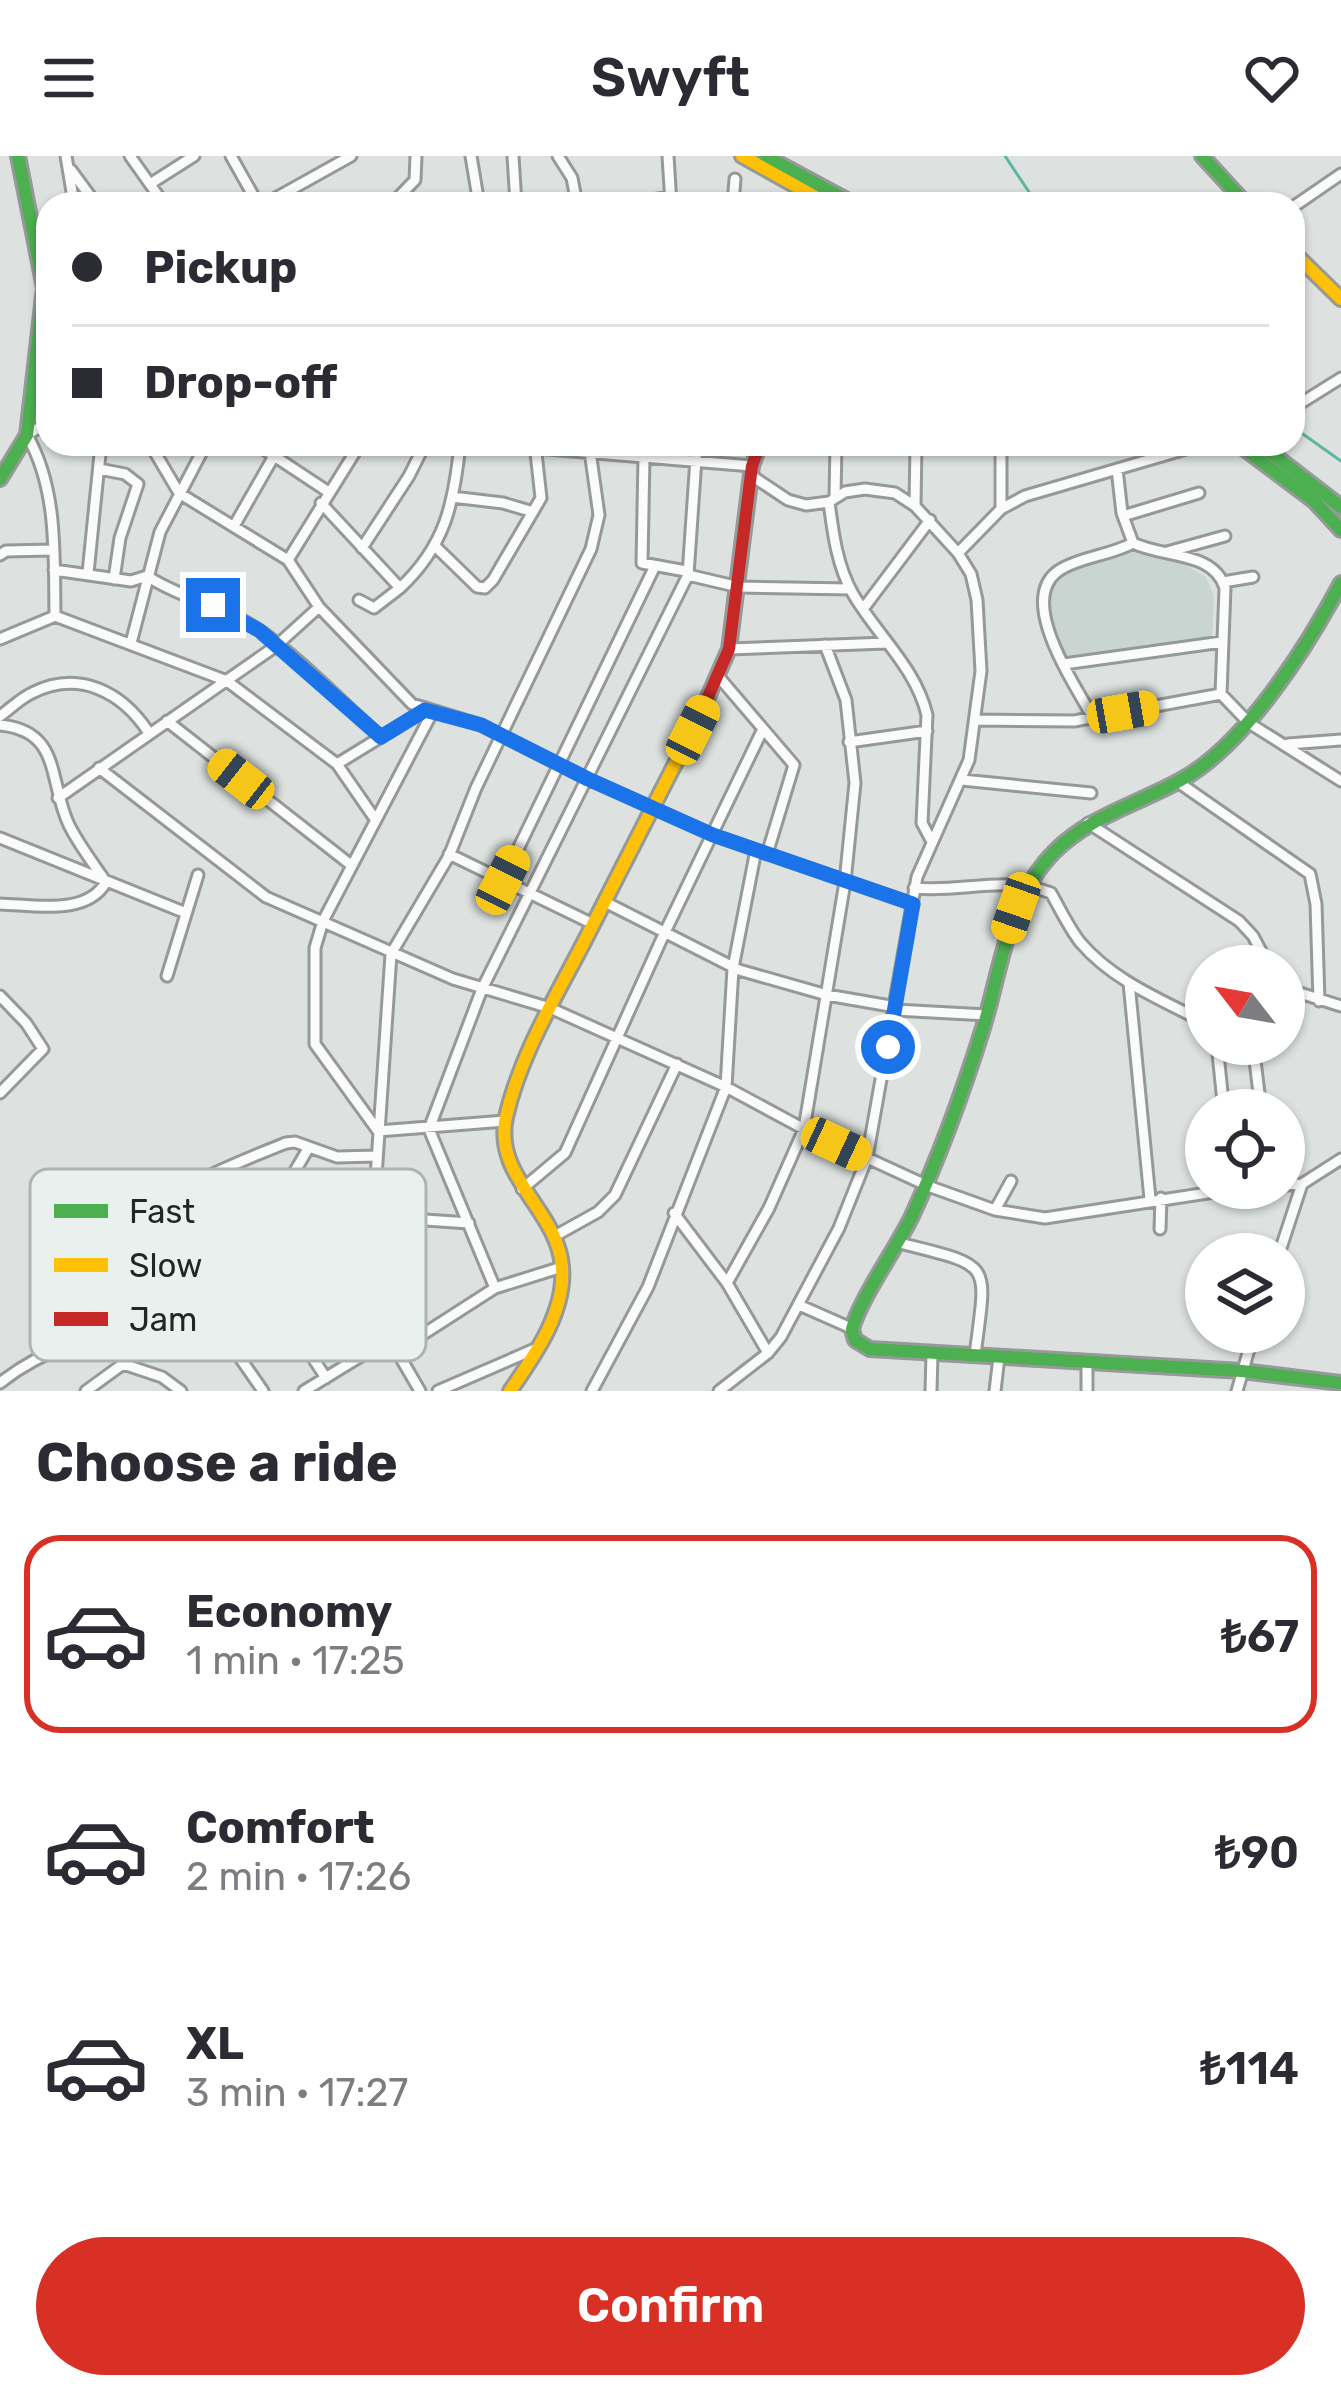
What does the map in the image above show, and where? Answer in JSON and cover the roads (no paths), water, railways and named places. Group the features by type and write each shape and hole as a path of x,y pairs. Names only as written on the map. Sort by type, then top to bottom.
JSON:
{"street":[{"path":"18,156 36,247"},
{"path":"130,156 156,192"},
{"path":"150,184 194,156"},
{"path":"231,156 254,192"},
{"path":"284,192 351,156"},
{"path":"404,192 416,180 416,156"},
{"path":"471,156 477,192"},
{"path":"513,156 514,192"},
{"path":"558,156 575,192"},
{"path":"668,156 670,192"},
{"path":"742,156 806,192"},
{"path":"1202,156 1235,192"},
{"path":"774,158 833,192"},
{"path":"67,160 72,192"},
{"path":"67,160 87,192"},
{"path":"1305,199 1341,174"},
{"path":"734,192 735,179"},
{"path":"1305,264 1341,299"},
{"path":"0,478 27,435 36,378"},
{"path":"1305,400 1341,378"},
{"path":"27,435 36,429"},
{"path":"27,435 36,454"},
{"path":"37,456 46,475 55,616"},
{"path":"88,573 100,456"},
{"path":"157,456 179,493 288,560 319,607 412,704 481,725 713,835 913,904"},
{"path":"131,644 160,532 199,456"},
{"path":"234,526 272,456"},
{"path":"283,456 327,491"},
{"path":"288,560 351,456"},
{"path":"362,548 419,456"},
{"path":"358,600 374,608 400,589 436,547 452,497 458,456"},
{"path":"452,497 530,511 538,508 542,498 537,456"},
{"path":"376,1169 391,954 449,854 591,549 599,515 591,456"},
{"path":"642,456 642,563 739,587 850,589"},
{"path":"673,456 752,471 797,504 832,500 853,490 895,493 930,520 958,553 977,600 977,720 962,780 931,840 914,888 867,1158 800,1305 768,1353 719,1391"},
{"path":"507,1391 556,1309 562,1267 553,1237 506,1155 505,1121 550,1008 729,649 756,456"},
{"path":"835,456 832,500 840,564 863,609 917,682 927,715 922,823 931,840"},
{"path":"915,506 916,456"},
{"path":"1001,456 1001,508"},
{"path":"958,553 1001,508 1036,492 1162,456"},
{"path":"1269,456 1341,530"},
{"path":"1272,456 1341,507"},
{"path":"495,1288 429,1129 482,989 687,573 697,459"},
{"path":"99,469 125,474 138,484 120,538 114,579"},
{"path":"1117,469 1123,516 1133,543"},
{"path":"1123,516 1199,493"},
{"path":"321,503 400,589"},
{"path":"436,547 484,588 493,580 530,511"},
{"path":"863,609 930,520"},
{"path":"1162,553 1225,536"},
{"path":"1093,718 1043,617 1047,584 1062,568 1133,543 1204,564 1221,575 1221,694 1250,723 1341,781"},
{"path":"0,555 53,550"},
{"path":"503,880 655,566"},
{"path":"54,570 131,581 147,576"},
{"path":"147,576 260,631 381,737"},
{"path":"1223,582 1253,577"},
{"path":"851,1328 900,1243 949,1135 1006,938 1028,884 1051,852 1088,823 1177,782 1220,754 1250,723 1340,585"},
{"path":"58,798 276,646 319,607"},
{"path":"0,639 55,616 227,681 337,764 375,820"},
{"path":"1064,664 1222,642"},
{"path":"729,649 886,643"},
{"path":"727,1283 770,1208 804,1129 845,883 856,792 846,700 824,645"},
{"path":"592,1391 648,1287 726,1087 733,968 762,852 794,765 718,676"},
{"path":"106,882 70,828 58,798 50,755 30,732 0,721 33,692 92,686 121,698 149,733"},
{"path":"977,720 1093,718 1221,694"},
{"path":"337,764 428,711"},
{"path":"378,1132 315,1044 315,948 322,921 428,711"},
{"path":"167,721 351,865"},
{"path":"522,1189 565,1153 764,729"},
{"path":"849,742 927,731"},
{"path":"1288,744 1341,740"},
{"path":"99,768 266,897 391,954 482,989 550,1008 928,1186 995,1210 1045,1218 1185,1195"},
{"path":"962,780 1090,794"},
{"path":"1177,782 1310,874 1316,904 1319,1000"},
{"path":"1088,823 1247,928 1257,945"},
{"path":"0,838 186,913"},
{"path":"449,854 593,924"},
{"path":"166,976 198,875"},
{"path":"0,904 79,904 92,900 106,882"},
{"path":"914,888 967,889 1005,883 1028,884 1051,893 1078,939 1129,983 1185,1012"},
{"path":"604,902 733,968 826,995 895,1008 987,1015"},
{"path":"1129,983 1160,1229"},
{"path":"1305,995 1341,1006"},
{"path":"0,996 43,1049 0,1093"},
{"path":"553,1237 598,1212 615,1195 677,1064"},
{"path":"378,1132 505,1121"},
{"path":"219,1169 296,1142 337,1157 376,1156"},
{"path":"296,1169 309,1147"},
{"path":"1305,1182 1341,1159"},
{"path":"995,1210 1011,1181"},
{"path":"674,1213 727,1283 768,1353"},
{"path":"426,1220 469,1223"},
{"path":"900,1243 967,1260 978,1270 983,1295 974,1355"},
{"path":"426,1332 495,1288 562,1267"},
{"path":"800,1305 851,1328 856,1343 870,1349 1242,1371 1341,1383"},
{"path":"1237,1391 1248,1353"},
{"path":"438,1391 532,1354"},
{"path":"931,1391 932,1354"},
{"path":"995,1391 999,1357"},
{"path":"0,1383 32,1361"},
{"path":"242,1361 263,1391"},
{"path":"315,1361 326,1378"},
{"path":"304,1391 353,1361"},
{"path":"403,1361 420,1391"},
{"path":"86,1391 124,1364 161,1377 181,1391"},
{"path":"1087,1364 1087,1391"}],"waterway":[{"path":"1005,156 1029,192"},
{"path":"1305,436 1341,461"}]}
